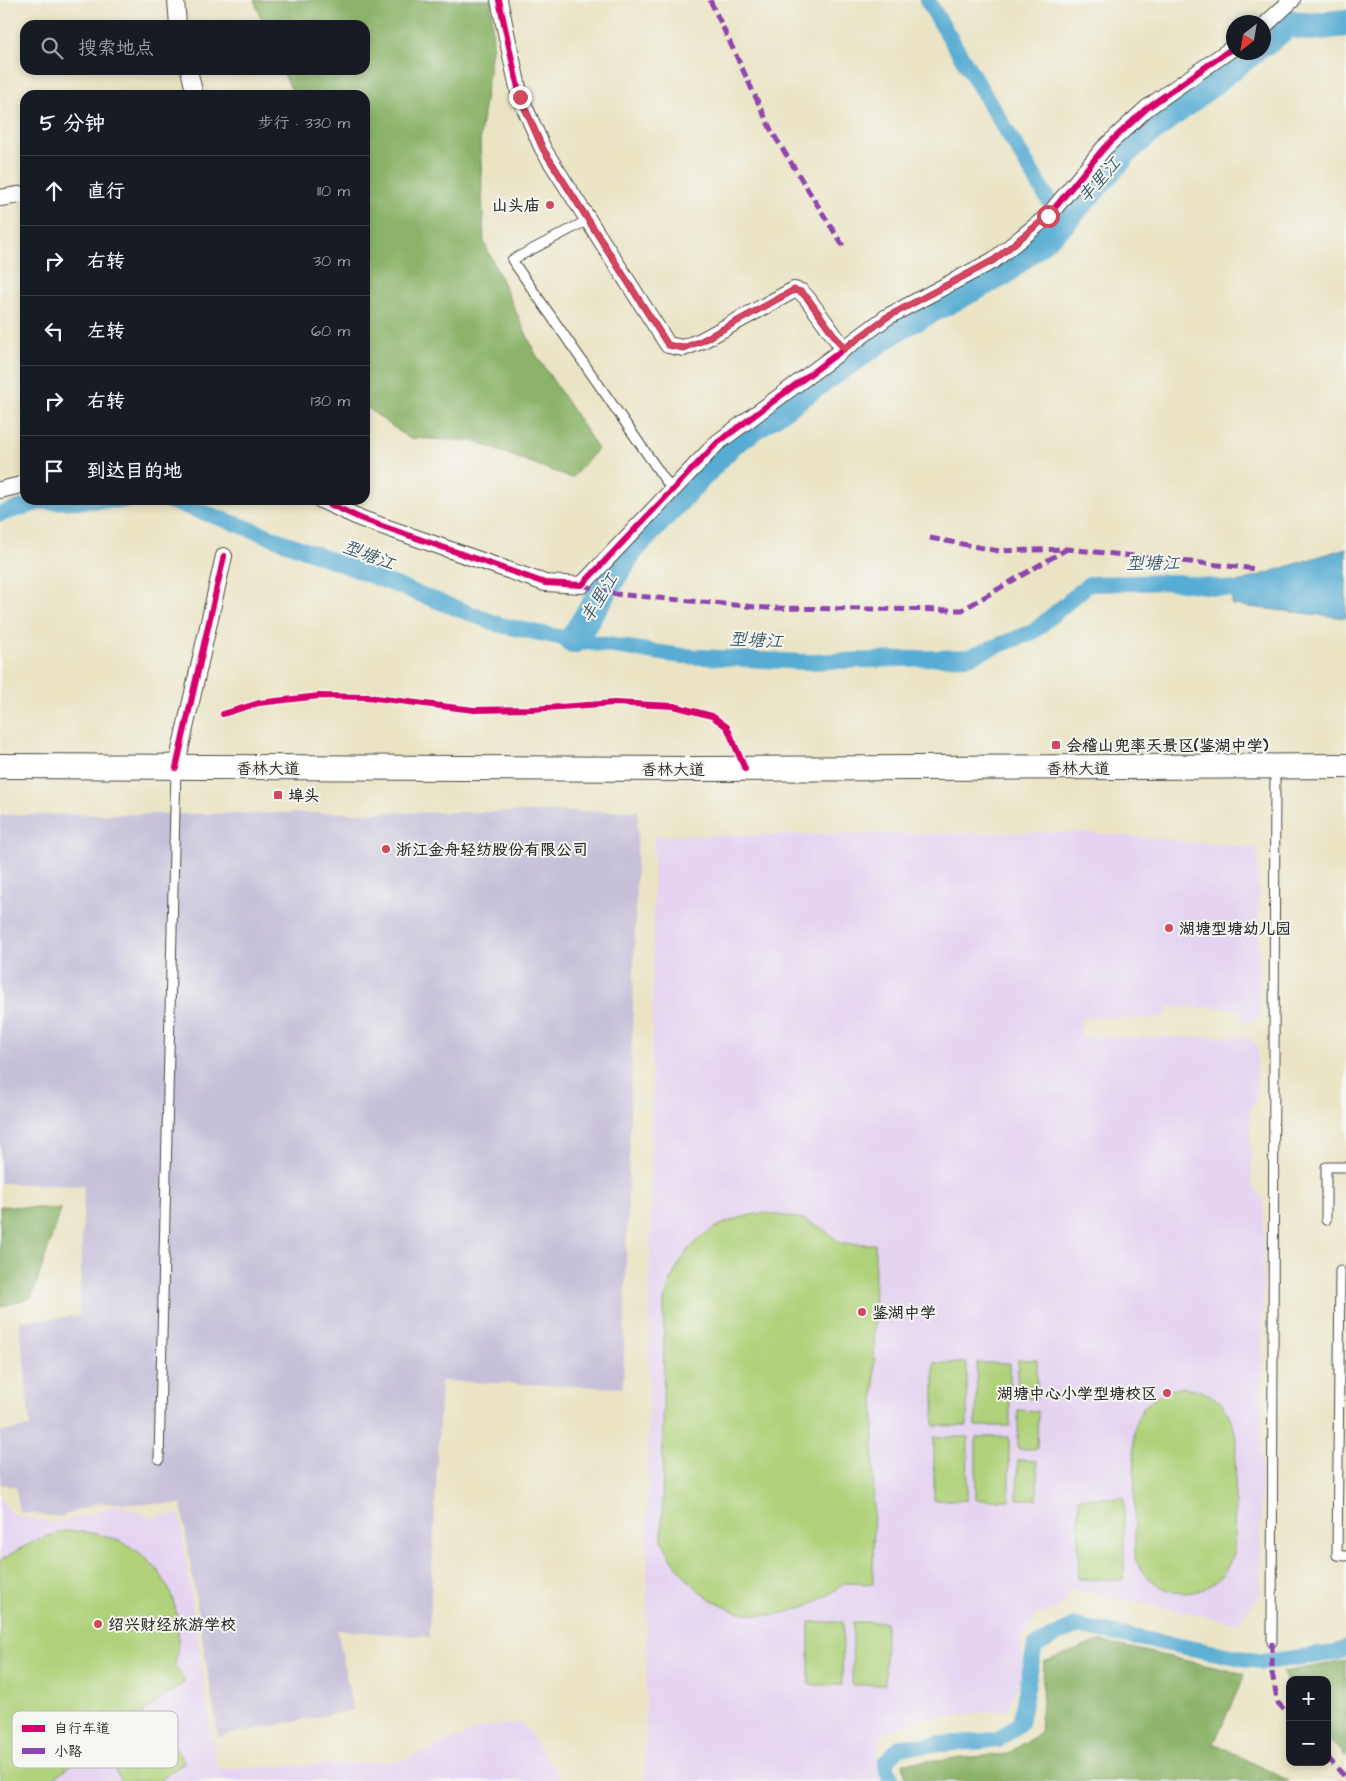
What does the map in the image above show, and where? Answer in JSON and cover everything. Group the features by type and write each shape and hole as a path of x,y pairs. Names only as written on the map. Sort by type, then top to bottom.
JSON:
{"main road":[{"name":"香林大道","path":"0,766 692,770 1346,766"}],"street":[{"path":"176,0 178,20"},
{"path":"499,0 520,97 543,149 668,345 683,348 702,341 794,290 801,292 808,298 844,349"},
{"path":"1271,20 1292,0"},
{"path":"332,505 362,519 545,583 582,585 716,444 887,317 994,260 1048,216 1060,204 1104,148 1147,108 1226,53"},
{"path":"190,75 193,90"},
{"path":"0,198 20,195"},
{"path":"0,490 20,485"},
{"path":"176,768 224,556"}],"lane":[{"path":"588,220 512,260 672,490"},
{"path":"1272,1642 1275,767"},
{"path":"159,1458 176,768"},
{"path":"1326,1220 1326,1167 1346,1167"},
{"path":"1340,1271 1337,1555 1346,1556"}],"shaded area":[{"path":"638,811 623,1388 441,1381 429,1637 337,1630 353,1710 218,1737 181,1504 99,1503 60,1517 19,1512 16,1487 0,1484 0,1432 30,1427 20,1321 79,1316 84,1186 0,1183 0,815"},
{"name":"鉴湖中学","path":"1079,832 1258,848 1260,1015 1252,1022 1241,1022 1240,1008 1168,1007 1166,1018 1081,1018 1082,1037 1248,1037 1258,1048 1256,1101 1250,1108 1252,1186 1264,1198 1260,1595 1238,1623 1068,1588 1067,1599 1055,1610 1037,1615 1022,1639 1023,1673 1007,1710 921,1719 883,1734 876,1760 887,1781 645,1781 654,836"},
{"name":"绍兴财经旅游学校","path":"0,1495 11,1514 57,1524 117,1505 151,1517 179,1514 217,1769 400,1761 486,1726 523,1724 563,1781 0,1781"}],"green space":[{"path":"254,0 491,0 493,42 480,137 484,242 535,353 598,449 572,478 473,441 408,438 370,410 370,90 292,90 284,75 370,75 370,20 262,20"},
{"path":"0,1206 61,1209 32,1297 0,1307"},
{"path":"764,1213 803,1219 823,1229 842,1244 875,1244 873,1584 845,1583 819,1600 792,1611 766,1615 742,1612 718,1604 697,1589 678,1567 662,1540 664,1302 678,1266 698,1240 711,1230 727,1222"},
{"path":"1018,1360 1037,1360 1037,1398 1017,1398"},
{"path":"934,1363 967,1363 967,1426 934,1426"},
{"path":"977,1363 1010,1363 1010,1426 976,1426"},
{"path":"1183,1387 1204,1392 1220,1402 1230,1417 1236,1438 1234,1553 1226,1570 1214,1582 1201,1590 1187,1593 1173,1591 1158,1585 1146,1574 1135,1559 1134,1432 1137,1419 1144,1407 1154,1398 1167,1391"},
{"path":"1018,1410 1038,1411 1037,1449 1018,1449"},
{"path":"934,1437 968,1437 967,1500 934,1500"},
{"path":"976,1437 1009,1437 1009,1500 976,1500"},
{"path":"1018,1460 1037,1461 1037,1499 1017,1499"},
{"path":"1079,1498 1124,1498 1124,1580 1078,1579"},
{"path":"64,1531 93,1533 118,1541 139,1552 156,1568 168,1588 176,1611 178,1637 175,1665 185,1682 145,1711 12,1711 12,1768 67,1768 49,1781 0,1781 0,1561 15,1551 47,1536"},
{"path":"809,1622 843,1622 842,1685 809,1685"},
{"path":"853,1622 886,1622 885,1685 852,1685"},
{"path":"1099,1641 1245,1674 1214,1743 1289,1781 906,1781 903,1763 1007,1754 1040,1733 1044,1662"},
{"path":"1346,1661 1346,1757 1331,1741 1331,1676 1286,1676 1286,1680 1283,1672"},
{"path":"178,1753 185,1762 178,1767"},
{"path":"119,1768 177,1768 159,1781 122,1781 115,1771"}],"water":[{"path":"1346,548 1346,618 1232,605 1232,584"},
{"path":"1346,1640 1346,1655 1339,1658 1334,1645"}],"waterway":[{"path":"927,0 1062,222"},
{"name":"丰里江","path":"1271,37 1288,23 1310,27 1346,23"},
{"name":"丰里江","path":"573,640 630,549 731,442 899,326 1003,272 1062,222 1131,145 1241,60"},
{"name":"型塘江","path":"0,514 31,505"},
{"name":"型塘江","path":"181,505 237,524 500,625 573,640 682,656 806,662 968,657 1033,632 1089,584 1175,582 1252,592"},
{"path":"892,1781 885,1762 900,1747 998,1740 1020,1723 1035,1646 1075,1626 1263,1662 1336,1653 1346,1649"}],"marked path":[{"path":"710,0 772,132 843,246"},
{"path":"930,538 999,551 1067,549 1257,569"},
{"path":"582,585 615,594 767,608 962,610 1067,549"},
{"path":"1272,1642 1272,1673 1278,1703 1286,1712"},
{"path":"1331,1761 1346,1778"}],"cycle path":[{"path":"499,0 520,97 543,149 668,345 683,348 701,341 794,290 801,292 807,298 844,349"},
{"path":"332,505 362,519 545,583 582,585 717,443 887,317 994,260 1048,216 1104,148 1147,108 1226,53"},
{"path":"176,768 224,556"},
{"path":"223,714 259,703 319,696 367,697 474,710 533,709 614,703 674,706 712,716 727,727 745,769"}],"place":[{"name":"山头庙","path":"550,205"},
{"name":"会稽山兜率天景区(鉴湖中学)","path":"1056,745"},
{"name":"埠头","path":"278,795"},
{"name":"浙江金舟轻纺股份有限公司","path":"386,849"},
{"name":"湖塘型塘幼儿园","path":"1169,928"},
{"name":"鉴湖中学","path":"862,1312"},
{"name":"湖塘中心小学型塘校区","path":"1167,1393"},
{"name":"绍兴财经旅游学校","path":"98,1624"}],"route":[{"path":"520,97 543,149 668,345 683,348 702,341 794,290 801,292 808,298 844,349 887,317 994,260 1048,216"}]}
